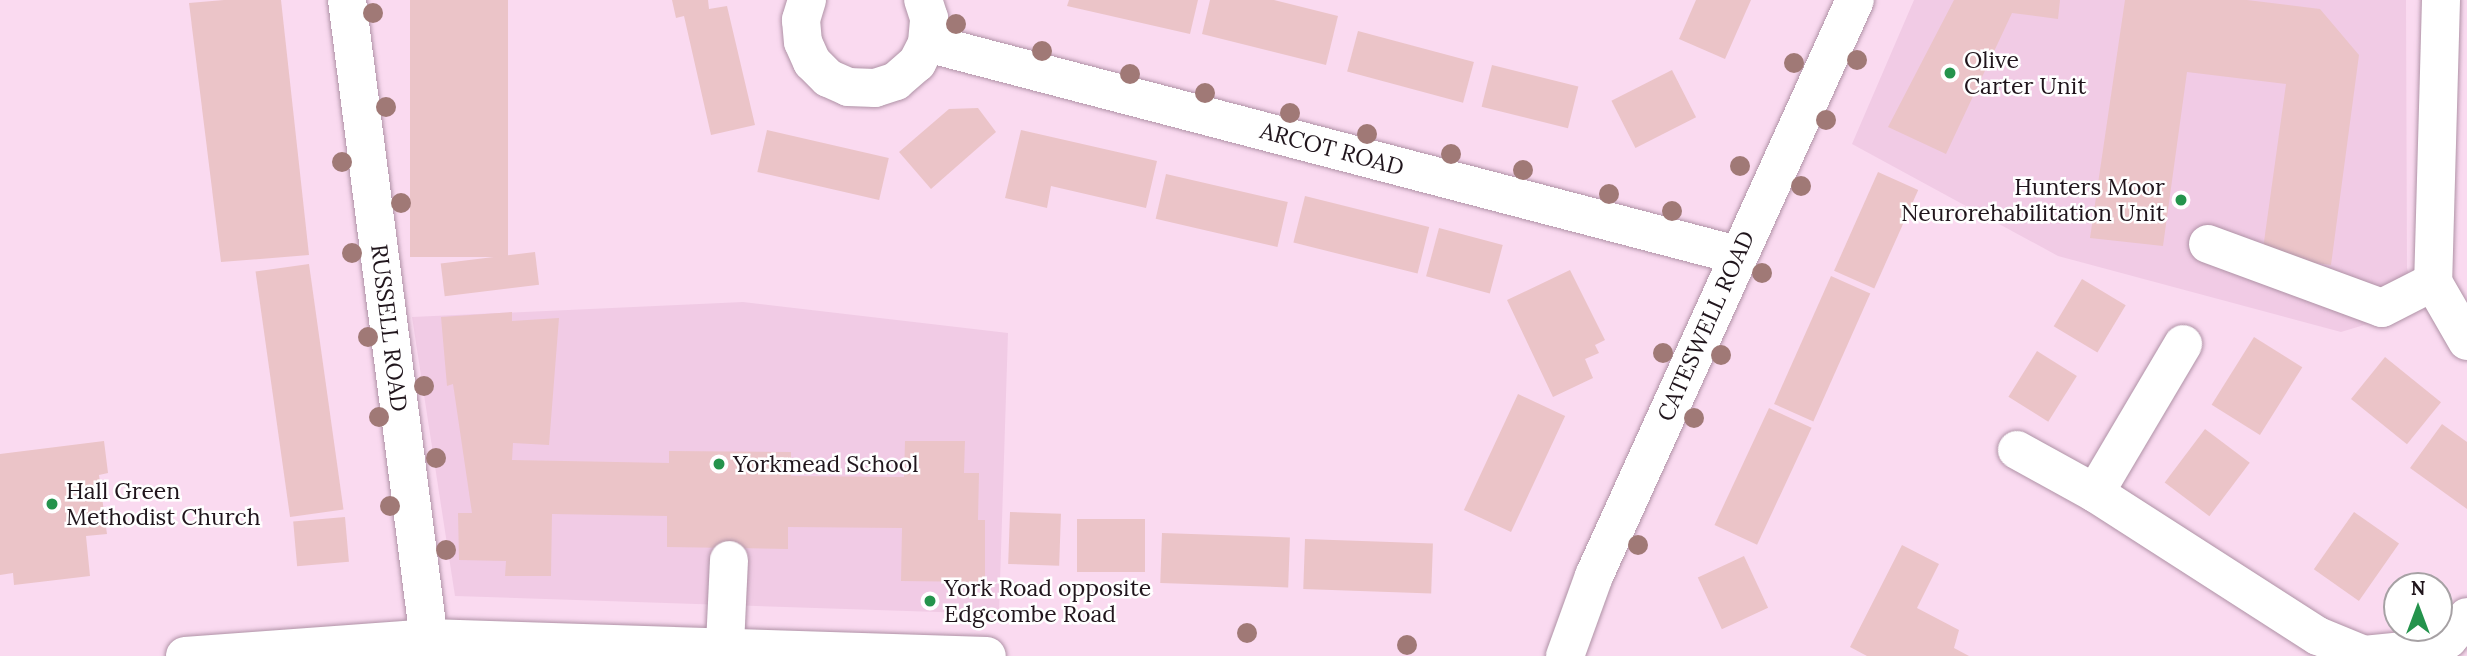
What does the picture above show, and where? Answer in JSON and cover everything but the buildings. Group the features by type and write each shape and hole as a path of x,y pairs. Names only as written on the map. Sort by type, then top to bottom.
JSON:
{"street":[{"name":"RUSSELL ROAD","path":"347,0 430,647"},
{"path":"807,0 801,20 803,42 813,62 828,78 848,87 875,88 896,82 917,63 927,43 929,18 923,0"},
{"name":"CATESWELL ROAD","path":"1565,656 1594,576 1737,255 1855,0"},
{"path":"2441,0 2433,282 2467,341"},
{"name":"ARCOT ROAD","path":"927,43 1737,255"},
{"path":"2208,244 2382,308 2433,282"},
{"path":"2095,494 2183,344"},
{"path":"2017,450 2095,494 2318,636 2364,654 2412,650 2448,639 2467,617"},
{"path":"725,645 729,560"},
{"path":"185,656 430,647 725,645 987,656"}],"shaded area":[{"name":"Hunters Moor Neurorehabilitation Unit","path":"1914,0 2406,0 2407,268 2420,308 2341,332 2058,256 1852,144"},
{"name":"Yorkmead School","path":"743,302 1008,333 999,614 455,596 412,317"}],"place":[{"name":"Olive Carter Unit","path":"1950,73"},
{"name":"Hunters Moor Neurorehabilitation Unit","path":"2181,200"},
{"name":"Yorkmead School","path":"719,464"},
{"name":"Hall Green Methodist Church","path":"52,504"},
{"name":"York Road opposite Edgcombe Road","path":"930,601"}]}
